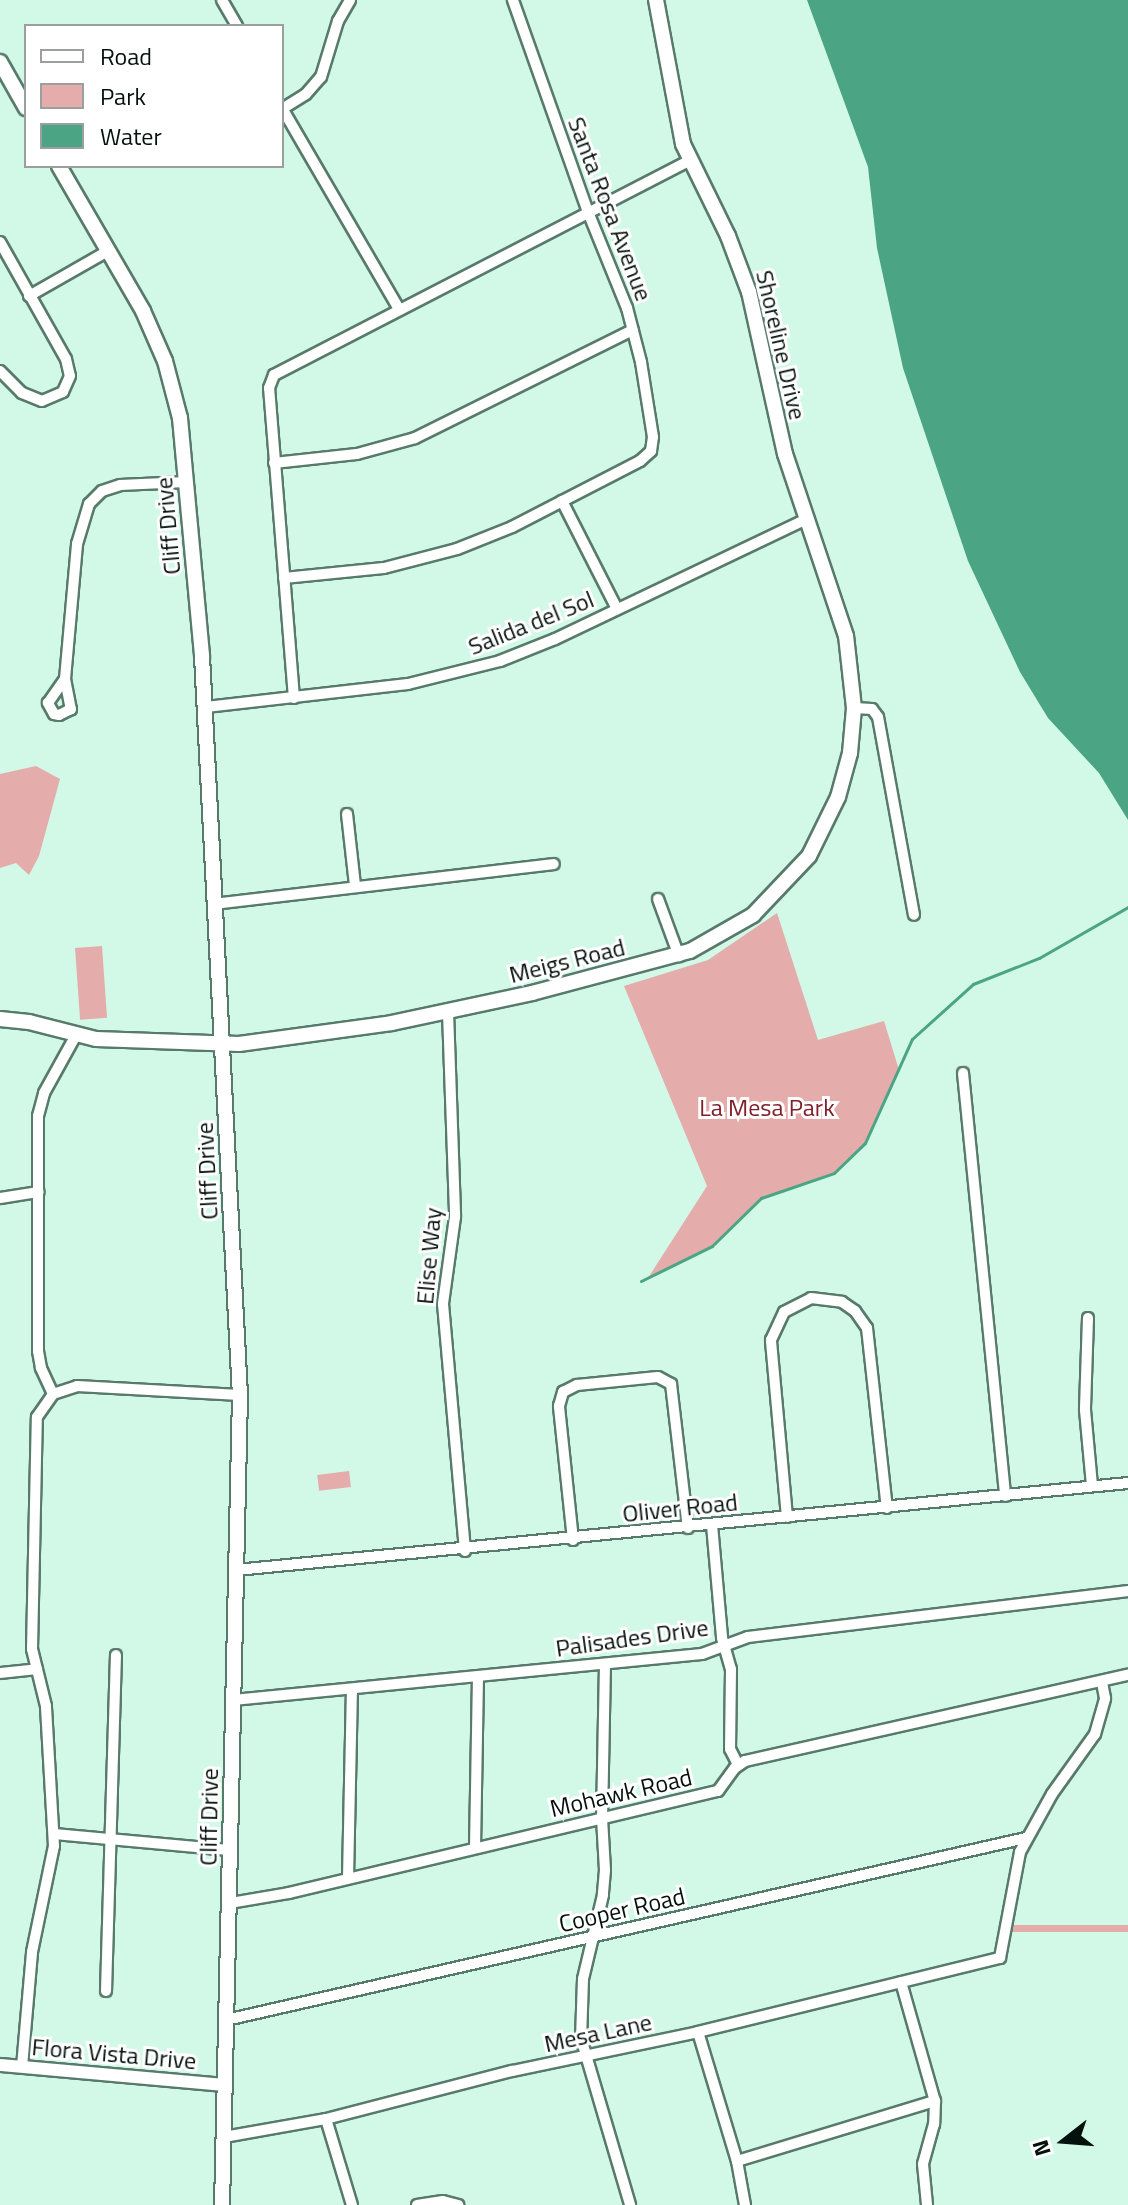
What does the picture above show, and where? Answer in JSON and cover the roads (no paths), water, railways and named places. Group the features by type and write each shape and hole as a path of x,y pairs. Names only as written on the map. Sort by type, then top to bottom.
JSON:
{"main road":[{"name":"Shoreline Drive","path":"656,0 675,116 689,161 728,236 749,292 776,420 823,563"},
{"path":"0,62 24,104"},
{"name":"Cliff Drive","path":"60,168 143,311 165,361 180,418 206,707 240,1395 222,2205"},
{"name":"Meigs Road","path":"0,1019 29,1022 76,1035 120,1042 221,1043 339,1031 448,1012 679,956 710,942 753,915 809,856 829,819 845,776 854,708 846,636 823,563"}],"street":[{"path":"222,0 236,24"},
{"path":"284,108 306,94 321,77 338,21 350,0"},
{"name":"Santa Rosa Avenue","path":"513,0 633,330 653,437 651,451 645,458 562,501"},
{"path":"284,112 399,309"},
{"path":"294,698 274,463 271,379 281,369 689,161"},
{"path":"0,242 66,359 69,382 58,396 36,400 0,371"},
{"path":"29,296 108,251"},
{"path":"274,463 357,454 415,438 633,330"},
{"path":"65,679 77,544 89,504 102,491 120,485 186,482"},
{"path":"284,578 384,568 425,559 481,540 562,501 617,609"},
{"name":"Salida del Sol","path":"206,707 408,684 470,670 530,650 807,519"},
{"path":"854,708 872,709 878,717 914,915"},
{"path":"347,814 355,885"},
{"path":"214,904 554,864"},
{"path":"658,899 679,956"},
{"name":"Elise Way","path":"448,1012 455,1217 443,1304 465,1551"},
{"path":"53,1394 41,1368 38,1351 41,1102 76,1035"},
{"path":"963,1073 1005,1496"},
{"path":"0,1198 39,1192"},
{"path":"787,1517 771,1340 784,1312 811,1298 842,1302 855,1311 867,1328 887,1508"},
{"path":"1088,1318 1085,1410 1092,1486"},
{"path":"573,1540 559,1406 563,1392 577,1385 658,1377 671,1384 688,1528"},
{"path":"22,2067 32,1952 54,1834 46,1706 31,1627 35,1426 41,1408 53,1394 77,1386 240,1395"},
{"name":"Oliver Road","path":"236,1570 465,1551 1128,1483"},
{"path":"712,1525 725,1646 731,1669 730,1749 738,1765 1128,1675"},
{"name":"Palisades Drive","path":"233,1700 702,1654 748,1637 1128,1591"},
{"path":"106,1991 116,1655"},
{"path":"605,1664 604,1889 580,2003 581,2038 630,2205"},
{"path":"0,1673 37,1669"},
{"path":"475,1848 478,1677"},
{"path":"1026,1838 1095,1734 1105,1698 1102,1682"},
{"path":"348,1878 352,1689"},
{"name":"Mohawk Road","path":"230,1903 718,1791 738,1765"},
{"path":"54,1834 229,1850"},
{"name":"Cooper Road","path":"226,2020 1026,1838"},
{"name":"Mesa Lane","path":"224,2137 326,2119 512,2071 698,2032 1000,1958 1009,1894 1026,1838"},
{"path":"901,1982 935,2101 934,2124 923,2164 927,2205"},
{"path":"698,2032 737,2161 745,2205"},
{"name":"Flora Vista Drive","path":"0,2065 224,2085"},
{"path":"737,2161 935,2101"},
{"path":"326,2119 352,2205"},
{"path":"417,2205 443,2201 458,2205"}],"water":[{"path":"807,0 1128,0 1128,820 1099,773 1048,718 1020,672 968,561 903,368 877,248 868,167"}],"waterway":[{"path":"641,1281 712,1246 761,1198 834,1173 865,1143 912,1039 973,984 1039,958 1128,907"}],"park label":[{"name":"La Mesa Park","path":"767,1108"}]}
